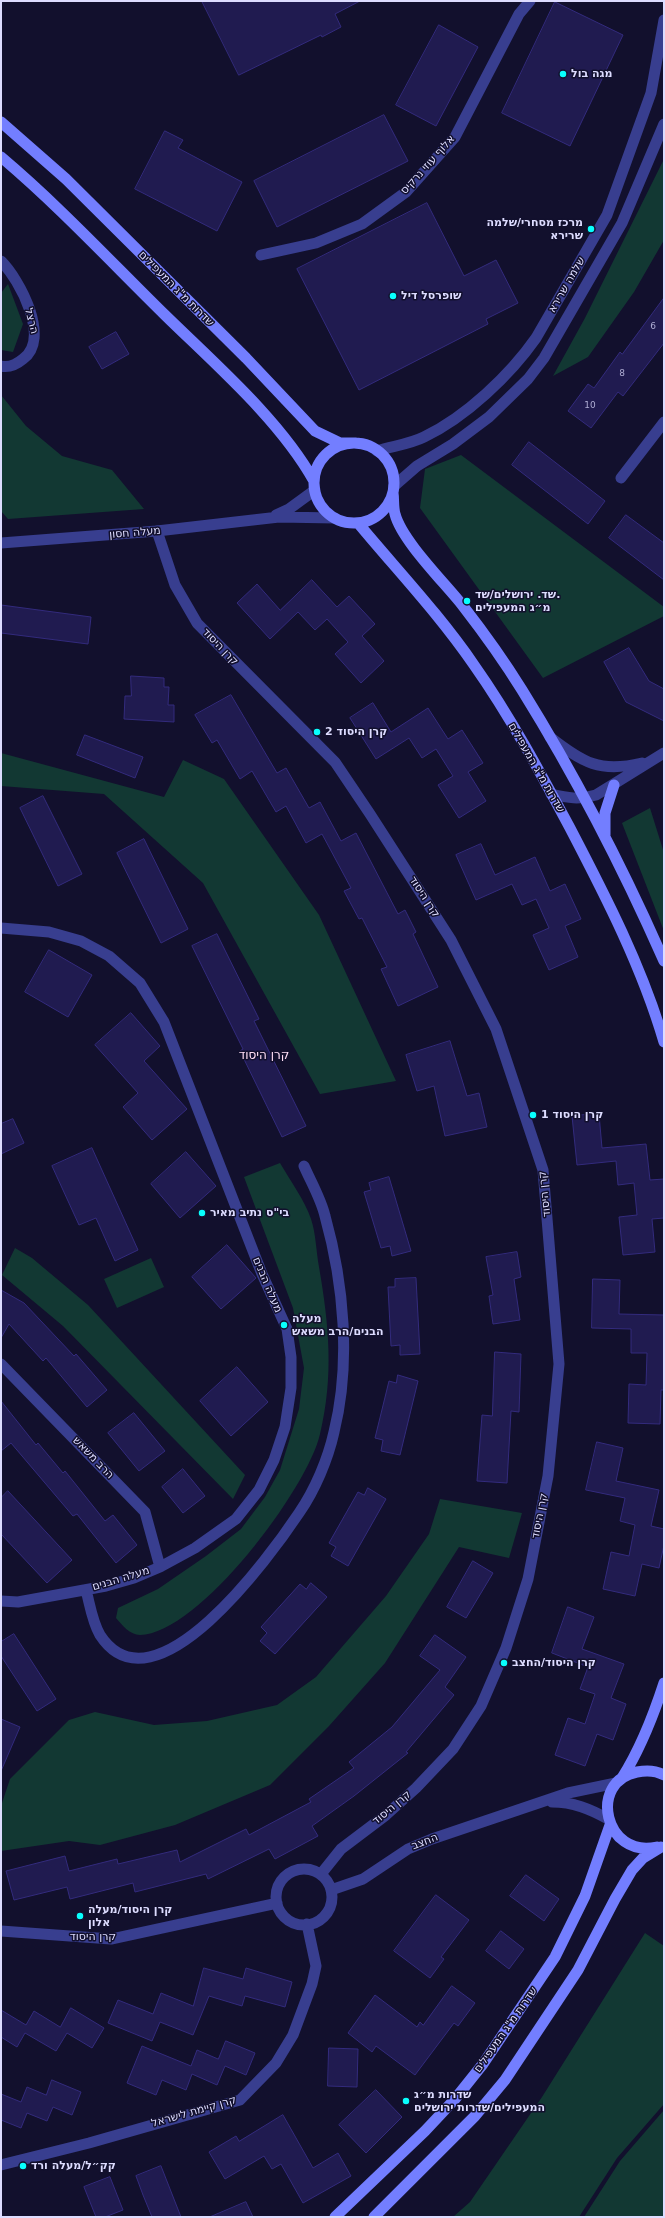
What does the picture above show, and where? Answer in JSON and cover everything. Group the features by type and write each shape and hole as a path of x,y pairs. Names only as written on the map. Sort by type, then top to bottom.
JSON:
{"main road":[{"name":"שדרות מ\"ג המעפילים","path":"1,122 66,179 246,358 316,431 340,443 356,444"},
{"path":"1,157 48,198 228,377 294,448 314,486 318,501 325,511 346,523 358,523 376,516 390,502 393,489"},
{"path":"314,486 317,469 323,458 332,450 344,445 356,444 377,451 390,466 395,513 400,526 419,554 463,606 496,649 549,736 624,873 664,961"},
{"name":"שדרות מ\"ג המעפילים","path":"358,523 442,622 474,664 551,794 600,884 622,931 642,978 664,1042"},
{"path":"605,838 605,813 614,785"},
{"path":"619,1781 634,1759 645,1736 664,1683"},
{"path":"619,1781 633,1772 646,1770 664,1775"},
{"name":"שדרות מ\"ג המעפילים","path":"335,2217 425,2131 455,2098 483,2064 555,1957 585,1896 609,1822 608,1800 619,1781"},
{"path":"609,1822 617,1836 632,1846 650,1849 663,1846"},
{"path":"374,2217 475,2116 505,2080 578,1970 632,1870 643,1858 663,1846"}],"street":[{"name":"אלוף עוזי נרקיס","path":"260,255 316,243 362,224 406,192 455,137 519,14 530,1"},
{"name":"שלמה שרירא","path":"377,451 424,437 453,420 476,401 524,356 536,338 607,214 651,93 664,20"},
{"name":"שלמה שרירא","path":"393,489 417,466 453,444 488,417 528,378 544,358 622,223 664,124"},
{"name":"הרצל","path":"1,261 20,288 32,315 36,338 28,355 16,364 1,366"},
{"path":"621,478 664,422"},
{"name":"מעלה חסון","path":"268,518 289,509 314,486"},
{"name":"מעלה חסון","path":"1,543 157,531 268,518 335,518"},
{"name":"קרן היסוד","path":"157,531 175,585 197,623 335,762 451,940 496,1029 543,1170 559,1364 548,1476 528,1579 506,1648 481,1706 453,1749 401,1802 341,1849 321,1874"},
{"path":"549,736 572,754 607,768 624,767 650,761"},
{"path":"551,794 572,799 584,799 596,795 664,753"},
{"name":"מעלה הבנים","path":"1,928 49,932 82,941 109,956 140,983 164,1022 262,1274 286,1329 291,1364 291,1388 285,1426 274,1460 259,1490 236,1519 195,1548 160,1567 134,1578 86,1590 18,1602 1,1600"},
{"path":"86,1590 94,1622 101,1636 115,1651 130,1657 145,1658 166,1653 184,1642 220,1610 249,1579 300,1512 318,1477 334,1433 342,1392 344,1343 340,1295 325,1214 304,1166"},
{"name":"הרב משאש","path":"1,1364 145,1512 160,1567"},
{"name":"החצב","path":"331,1890 363,1879 408,1849 568,1793 619,1781"},
{"name":"החצב","path":"525,1807 548,1802 565,1802 589,1809 609,1822"},
{"path":"302,1869 312,1870 321,1874 327,1881 331,1890 332,1899 329,1909 324,1916 307,1924 299,1924 285,1917 277,1903 276,1893 279,1884 285,1876 293,1871 302,1869"},
{"name":"קרן היסוד","path":"1,1932 111,1939 277,1903"},
{"name":"קרן קיימת לישראל","path":"1,2165 89,2143 240,2100 276,2063 293,2035 312,1984 316,1966 307,1924"}],"green space":[{"path":"664,159 664,240 634,292 588,357 553,376 585,318"},
{"path":"8,284 23,324 13,352 1,350 1,293"},
{"path":"1,395 26,426 62,456 112,470 144,509 8,519 1,511"},
{"path":"461,455 664,607 664,616 543,678 420,508 425,469"},
{"path":"1,753 164,797 183,760 224,779 319,915 396,1081 320,1094 203,883 104,794 1,786"},
{"path":"650,808 664,853 664,931 622,823"},
{"path":"280,1163 305,1205 313,1225 315,1237 325,1309 328,1350 327,1392 320,1434 311,1458 295,1488 273,1521 248,1554 220,1585 191,1611 164,1628 136,1635 126,1629 116,1618 118,1608 158,1589 206,1556 241,1529 265,1497 280,1470 299,1409 304,1368 293,1308 244,1177"},
{"path":"15,1248 32,1258 88,1305 245,1475 233,1499 63,1326 2,1275"},
{"path":"151,1258 164,1287 117,1308 104,1279"},
{"path":"440,1499 522,1513 509,1558 459,1547 385,1663 329,1726 270,1785 175,1825 100,1845 69,1841 1,1851 1,1806 10,1779 69,1720 95,1712 154,1725 207,1721 277,1705 316,1677 386,1596 429,1534"},
{"path":"645,1933 664,1946 664,2104 617,2158 579,2217 453,2217 470,2202 542,2097"},
{"path":"664,2110 664,2217 584,2217 620,2161"}],"building":[{"path":"202,1 360,1 335,14 341,27 322,37 321,35 239,75"},
{"name":"מגה בול","path":"555,2 623,35 570,146 502,113"},
{"path":"439,25 478,47 436,126 396,105"},
{"path":"384,115 408,161 277,227 254,181"},
{"path":"165,131 183,140 178,148 242,182 217,231 135,189"},
{"name":"שופרסל דיל","path":"427,203 464,276 496,260 518,303 486,319 488,324 359,390 297,269"},
{"path":"664,298 664,343 623,396 618,392 591,428 568,411 588,384 594,388 620,352 622,354"},
{"path":"116,332 129,354 102,369 89,347"},
{"path":"529,442 605,501 588,524 512,465"},
{"path":"626,515 664,543 664,580 609,538"},
{"path":"312,580 337,607 349,596 375,624 362,636 384,661 361,683 335,654 348,642 327,619 315,630 298,612 270,639 237,603 257,584 280,610"},
{"path":"1,605 91,617 88,644 1,633"},
{"path":"629,648 649,681 664,689 664,721 626,702 604,662"},
{"path":"131,676 164,678 164,687 169,687 168,705 174,705 174,722 124,719 125,696 131,696"},
{"path":"231,695 277,773 286,768 309,808 320,802 341,841 356,833 398,914 405,910 416,932 413,934 438,987 398,1006 381,969 387,967 362,918 359,919 344,891 351,888 322,834 306,843 286,806 276,812 252,771 240,779 217,740 212,743 195,715"},
{"path":"373,703 391,732 428,708 448,739 462,730 483,763 468,772 486,801 459,818 438,785 453,776 436,749 422,758 409,738 376,759 350,718"},
{"path":"85,735 143,757 135,778 77,755"},
{"path":"43,796 82,874 58,886 20,808"},
{"path":"144,839 188,929 161,943 117,853"},
{"path":"481,844 495,875 535,857 550,891 565,884 581,919 565,926 578,957 549,970 533,935 549,928 536,899 522,905 512,884 476,900 456,855"},
{"path":"217,934 259,1019 254,1021 306,1126 282,1137 240,1051 243,1049 192,946"},
{"path":"49,950 92,975 68,1017 25,992"},
{"path":"131,1013 160,1046 144,1061 187,1109 152,1140 123,1107 138,1093 95,1045"},
{"path":"450,1041 467,1096 479,1093 487,1127 445,1136 434,1086 417,1091 406,1055"},
{"path":"599,1114 602,1148 646,1144 650,1180 664,1179 664,1218 652,1219 655,1252 623,1255 619,1217 637,1215 634,1183 618,1185 616,1161 577,1165 572,1116"},
{"path":"13,1119 24,1143 1,1154 1,1124"},
{"path":"92,1148 138,1250 115,1261 96,1218 79,1225 52,1166"},
{"path":"186,1152 216,1186 180,1218 151,1184"},
{"path":"389,1177 411,1251 392,1256 390,1246 381,1248 364,1192 371,1190 369,1183"},
{"path":"227,1245 256,1278 221,1309 192,1277"},
{"path":"517,1252 521,1277 514,1279 520,1320 493,1324 489,1296 493,1295 486,1257"},
{"path":"416,1278 420,1354 400,1355 400,1345 391,1346 388,1287 395,1287 395,1279"},
{"path":"593,1279 620,1280 619,1314 664,1315 664,1390 661,1390 660,1424 628,1423 629,1384 646,1385 647,1353 631,1353 631,1329 592,1328"},
{"path":"1,1290 24,1303 74,1356 76,1354 107,1390 87,1407 46,1358 43,1361 9,1324 1,1338"},
{"path":"495,1352 521,1354 519,1412 511,1411 507,1483 477,1481 482,1415 492,1416"},
{"path":"237,1367 268,1402 231,1436 200,1401"},
{"path":"398,1375 418,1381 400,1455 381,1451 383,1440 375,1438 389,1381 396,1383"},
{"path":"1,1401 36,1445 38,1443 63,1473 65,1471 105,1521 113,1515 137,1545 116,1563 77,1514 73,1516 11,1443 1,1451"},
{"path":"134,1413 165,1451 139,1471 108,1433"},
{"path":"597,1442 623,1448 616,1481 659,1490 651,1526 664,1529 664,1545 659,1568 642,1564 635,1596 603,1589 611,1552 629,1556 635,1525 620,1521 625,1498 586,1490"},
{"path":"183,1469 205,1496 183,1513 162,1487"},
{"path":"368,1488 386,1499 348,1566 331,1556 336,1547 329,1543 358,1492 364,1495"},
{"path":"8,1491 72,1560 47,1583 1,1534 1,1498"},
{"path":"473,1561 493,1573 466,1618 447,1607"},
{"path":"311,1583 327,1597 275,1654 260,1641 267,1633 261,1627 300,1584 306,1589"},
{"path":"568,1607 594,1617 582,1649 624,1664 611,1698 626,1704 613,1740 597,1734 585,1766 555,1755 568,1718 585,1724 595,1694 580,1689 588,1667 552,1653"},
{"path":"14,1634 56,1699 37,1711 1,1656 1,1642"},
{"path":"435,1635 466,1657 445,1687 454,1695 406,1752 408,1753 354,1796 312,1826 318,1836 275,1859 269,1849 208,1879 206,1874 135,1892 133,1883 70,1899 67,1887 14,1900 6,1871 65,1856 69,1871 117,1859 118,1864 177,1850 180,1862 246,1829 249,1835 311,1802 309,1799 354,1768 349,1762 392,1727 440,1670 420,1656"},
{"path":"1,1719 20,1727 1,1771"},
{"path":"526,1875 559,1899 544,1921 510,1896"},
{"path":"436,1895 469,1920 441,1957 444,1959 430,1978 394,1951"},
{"path":"501,1931 524,1949 509,1969 486,1951"},
{"path":"204,1968 243,1979 246,1968 292,1982 285,2007 245,1996 242,2006 209,1996 193,2035 160,2022 152,2041 108,2023 118,2000 153,2014 161,1993 193,2006"},
{"path":"452,1986 475,2003 458,2026 454,2023 415,2075 376,2046 372,2052 348,2033 375,1995 417,2027 420,2022 423,2025"},
{"path":"71,2008 104,2028 92,2048 67,2033 56,2051 25,2033 17,2047 1,2037 1,2010 26,2025 34,2011 60,2027"},
{"path":"226,2041 255,2053 246,2075 225,2066 217,2085 192,2074 186,2090 162,2080 156,2095 127,2083 142,2046 191,2066 197,2050 218,2059"},
{"path":"329,2048 358,2049 357,2087 328,2086"},
{"path":"52,2080 81,2092 72,2115 53,2107 47,2121 27,2113 21,2128 1,2120 1,2094 21,2102 27,2087 46,2095"},
{"path":"376,2090 402,2117 366,2153 339,2125"},
{"path":"283,2115 313,2168 338,2153 351,2176 303,2203 281,2164 272,2169 264,2156 225,2179 209,2152 236,2136 239,2141"},
{"path":"161,2166 181,2217 152,2217 143,2195 136,2176"},
{"path":"110,2177 123,2210 105,2217 96,2217 84,2187"},
{"path":"246,2202 253,2217 210,2217"}],"place":[{"name":"מגה בול","path":"563,74"},
{"name":"מרכז מסחרי/שלמה שרירא","path":"591,229"},
{"name":"שופרסל דיל","path":"393,296"},
{"name":"שד. ירושלים/שד. מ״ג המעפילים","path":"467,601"},
{"name":"קרן היסוד 2","path":"317,732"},
{"name":"קרן היסוד 1","path":"533,1115"},
{"name":"בי\"ס נתיב מאיר","path":"202,1213"},
{"name":"מעלה הבנים/הרב משאש","path":"284,1325"},
{"name":"קרן היסוד/החצב","path":"504,1663"},
{"name":"קרן היסוד/מעלה אלון","path":"80,1916"},
{"name":"שדרות מ״ג המעפילים/שדרות ירושלים","path":"406,2101"},
{"name":"קק״ל/מעלה ורד","path":"23,2166"}],"district":[{"name":"קרן היסוד","path":"264,1056"}]}
